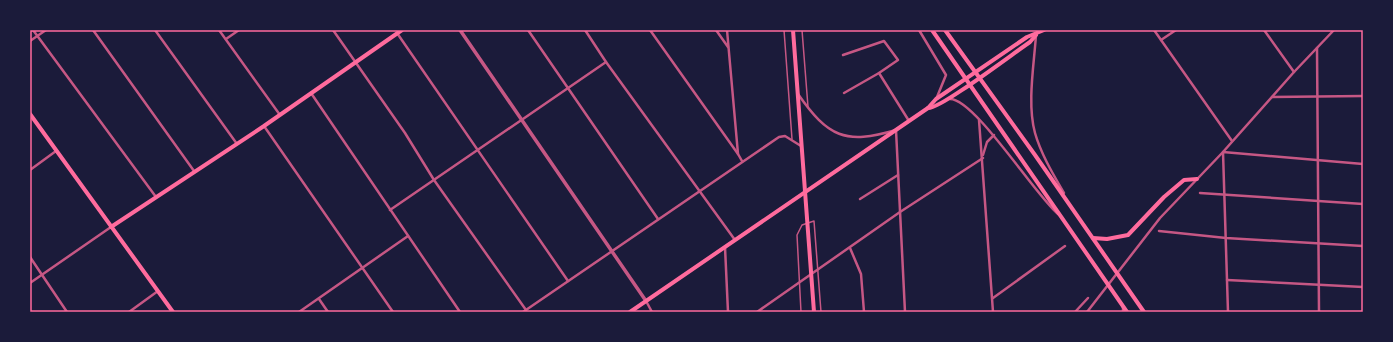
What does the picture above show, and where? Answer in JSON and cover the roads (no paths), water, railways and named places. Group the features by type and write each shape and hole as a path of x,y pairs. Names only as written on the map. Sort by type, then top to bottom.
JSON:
{"main road":[{"path":"112,227 194,171 264,126 402,30"},
{"path":"793,30 814,312"},
{"path":"932,30 1065,220 1127,312"},
{"path":"944,30 1035,155 1144,312"},
{"path":"928,108 932,109 949,99 1030,42 1036,35 1044,30"},
{"path":"630,312 928,108 936,99 1027,37 1036,35"},
{"path":"30,114 174,312"},
{"path":"1093,238 1107,239 1128,235 1164,197 1184,180 1196,179"}],"street":[{"path":"33,30 156,198"},
{"path":"30,41 46,30"},
{"path":"93,30 194,171"},
{"path":"155,30 237,144"},
{"path":"219,30 280,115"},
{"path":"226,39 239,30"},
{"path":"333,30 524,311 742,161 779,138 785,136 792,139 802,147"},
{"path":"460,30 612,251 652,312"},
{"path":"528,30 567,89 658,219"},
{"path":"585,30 606,62 735,240"},
{"path":"650,30 742,161"},
{"path":"716,30 729,47"},
{"path":"727,30 738,154"},
{"path":"919,30 946,75 936,99"},
{"path":"1154,30 1232,141"},
{"path":"1161,40 1176,30"},
{"path":"1264,30 1294,72"},
{"path":"1087,312 1160,218 1223,152 1294,72 1334,30"},
{"path":"397,33 568,281"},
{"path":"1036,35 1032,108 1035,132 1045,159 1073,210"},
{"path":"843,55 885,41 898,61 844,93"},
{"path":"1317,48 1317,243 1319,312"},
{"path":"390,210 606,62"},
{"path":"879,73 909,121"},
{"path":"311,93 460,312"},
{"path":"798,94 824,126 845,137 856,138 876,136 896,130 905,312"},
{"path":"1272,97 1363,96"},
{"path":"949,99 959,100 994,135 1052,209 1065,220"},
{"path":"979,120 983,158 993,312"},
{"path":"264,126 321,206 393,312"},
{"path":"757,312 799,281 850,248 900,212 983,158 987,142 994,135"},
{"path":"30,170 56,151"},
{"path":"1223,152 1363,164"},
{"path":"1223,152 1228,312"},
{"path":"860,199 898,175"},
{"path":"1200,193 1363,204"},
{"path":"30,283 112,227"},
{"path":"1159,231 1226,238 1363,246"},
{"path":"299,312 408,236"},
{"path":"993,298 1065,246"},
{"path":"725,247 728,312"},
{"path":"850,248 861,274 864,312"},
{"path":"30,257 67,312"},
{"path":"1227,280 1363,287"},
{"path":"129,312 158,290"},
{"path":"1075,312 1088,298"},
{"path":"319,299 328,312"},
{"path":"1123,306 1123,312"}],"lane":[{"path":"784,30 792,139"},
{"path":"802,30 809,109"},
{"path":"802,312 797,235 802,225 814,220 821,312"}]}
